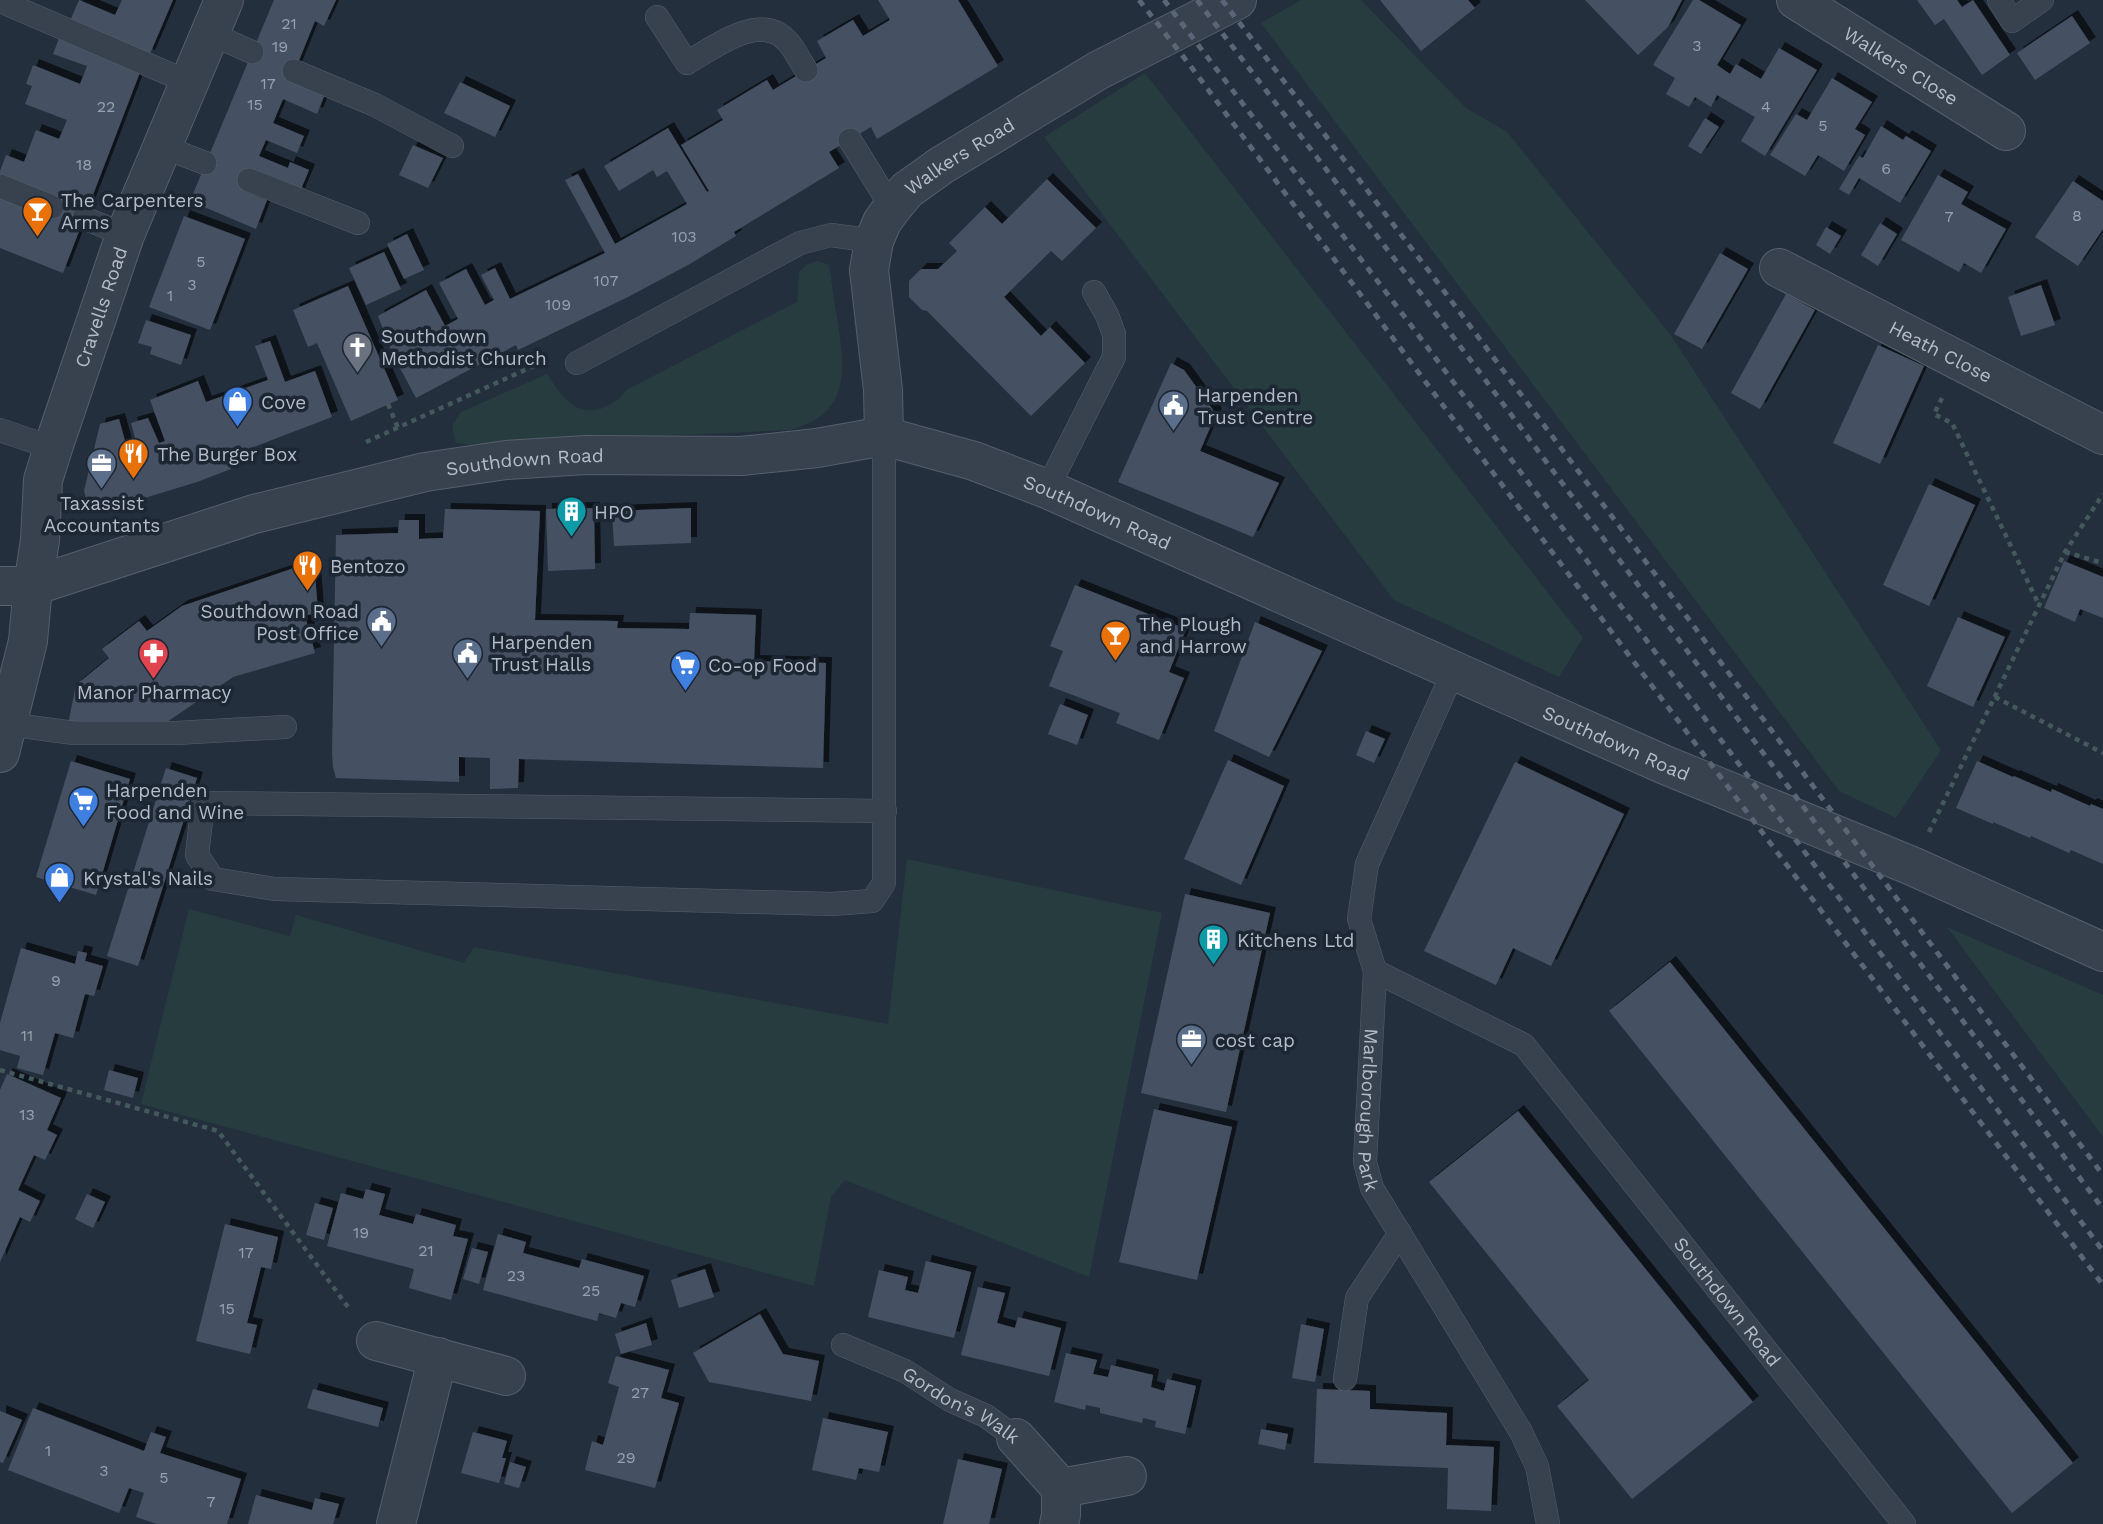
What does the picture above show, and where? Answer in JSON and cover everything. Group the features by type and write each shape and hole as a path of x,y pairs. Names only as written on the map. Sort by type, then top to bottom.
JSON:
{"street":[{"name":"Walkers Road","path":"884,436 883,390 869,270 874,241 892,208 907,190 942,165 1076,83 1237,0"},
{"name":"Walkers Close","path":"1796,0 2006,131"},
{"name":"Cravells Road","path":"3,739 28,642 16,586 40,540 43,480 125,235 216,17"},
{"name":"Heath Close","path":"1779,268 2103,435"},
{"name":"Southdown Road","path":"16,586 254,514 425,472 506,460 586,455 741,456 817,448 884,436 974,461 1047,489 1665,765 1912,866 2103,952"},
{"path":"376,1341 506,1376"},
{"path":"396,1524 438,1357"},
{"name":"Gordon's Walk","path":"1016,1438 1060,1506 1126,1476"}],"lane":[{"path":"1999,0 2012,21 2042,0"},
{"path":"0,1 188,82"},
{"path":"216,17 252,52"},
{"path":"657,17 687,63 736,33 759,29 776,33 787,40 806,70"},
{"path":"294,71 375,105 452,146"},
{"path":"850,140 892,208"},
{"path":"161,146 205,163"},
{"path":"249,180 358,223"},
{"path":"0,186 52,207"},
{"path":"84,218 125,235"},
{"path":"568,359 800,243 831,235 874,241"},
{"path":"1047,489 1114,357 1114,334 1094,292"},
{"path":"0,430 53,448"},
{"path":"884,436 885,811 884,883 872,901 832,904 275,889 212,879 197,855 203,803 885,811"},
{"name":"Marlborough Park","path":"1454,670 1367,864 1359,919 1375,971 1365,1161 1372,1188 1521,1432 1537,1466 1548,1524"},
{"path":"3,739 74,733 176,733 285,727"},
{"name":"Southdown Road","path":"1375,971 1524,1045 1904,1524"},
{"path":"1345,1379 1357,1298 1400,1233"},
{"name":"Gordon's Walk","path":"843,1345 905,1371 950,1400 986,1416 1016,1438"}],"path":[{"path":"360,445 568,359"},
{"path":"1960,362 1934,414 1952,423 2039,606"},
{"path":"388,404 398,428"},
{"path":"1912,866 2065,552 2103,494"},
{"path":"2065,552 2103,563"},
{"path":"1994,697 2103,753"},
{"path":"0,1070 218,1131 359,1322 376,1341"}],"green space":[{"path":"1301,0 1361,0 1466,108 1507,132 1670,334 1941,750 1896,818 1839,791 1261,23"},
{"path":"1145,73 1583,638 1559,677 1394,600 1044,137"},
{"path":"818,261 829,265 841,343 842,376 833,403 809,423 790,430 473,445 456,443 452,426 461,412 547,374 565,398 580,408 598,409 609,405 619,399 626,390 797,302 799,272 806,265"},
{"path":"907,859 1162,913 1089,1277 845,1180 831,1197 814,1286 141,1104 189,909 290,936 296,915 464,963 474,947 888,1024"},
{"path":"1947,927 2103,995 2103,1137"}],"building":[{"path":"79,0 115,15 122,0 173,0 149,56 70,21"},
{"path":"274,0 336,0 324,26 315,21 291,80 325,94 317,114 283,99 273,123 304,136 297,153 266,140 259,156 288,168 290,162 309,170 299,194 252,174 244,191 267,200 256,229 190,201"},
{"path":"878,0 958,0 998,66 877,139 871,127 829,152 839,168 734,232 736,236 688,265 518,350 516,345 416,398 393,355 378,316 426,290 445,326 458,319 439,283 466,269 485,305 494,300 481,275 495,268 510,299 605,253 565,180 578,174 615,244 687,204 667,171 657,177 653,170 619,191 604,166 668,128 707,192 709,191 681,145 723,120 717,110 767,80 773,90 826,58 817,41 853,20 863,36 890,20"},
{"path":"1380,0 1468,0 1475,8 1421,51"},
{"path":"1585,0 1682,0 1668,27 1638,55"},
{"path":"1693,0 1699,0 1741,25 1717,65 1730,74 1736,64 1761,79 1779,48 1817,70 1765,156 1741,141 1755,117 1717,95 1711,107 1695,97 1689,107 1666,94 1675,78 1653,65"},
{"path":"1917,0 1957,0 1962,7 1973,0 2010,55 1982,75 1944,19 1935,25"},
{"path":"2072,16 2090,43 2035,80 2017,53"},
{"path":"60,36 142,67 63,273 0,248 0,171 6,155 24,162 36,130 59,139 67,120 25,104 32,86 26,84 33,65 80,84 87,66 53,54"},
{"path":"1832,78 1872,102 1855,129 1865,135 1844,171 1818,155 1805,176 1770,155 1796,114 1807,120"},
{"path":"460,82 510,106 495,137 444,113"},
{"path":"1705,118 1719,127 1701,154 1688,146"},
{"path":"1881,126 1903,140 1906,136 1931,151 1900,203 1859,178 1849,195 1839,189 1859,156 1863,158"},
{"path":"413,145 443,158 428,188 399,175"},
{"path":"1938,175 1968,192 1961,204 2006,229 1981,273 1964,263 1959,272 1901,240"},
{"path":"1047,179 1096,228 1062,261 1051,251 1004,297 1041,336 1050,327 1085,363 1031,416 927,311 922,310 909,297 909,281 921,269 938,269 957,251 949,243 985,207 1002,224"},
{"path":"2073,181 2103,201 2103,229 2078,266 2035,237"},
{"path":"184,216 245,239 210,330 149,307"},
{"path":"1880,223 1897,234 1878,266 1861,255"},
{"path":"1826,227 1841,236 1830,254 1816,245"},
{"path":"407,234 424,270 404,279 387,244"},
{"path":"384,252 401,289 366,305 349,268"},
{"path":"1720,253 1748,269 1702,349 1674,334"},
{"path":"2041,285 2055,325 2021,336 2008,297"},
{"name":"Southdown Methodist Church","path":"348,286 398,400 351,421 317,343 308,347 293,310"},
{"path":"1786,294 1815,310 1760,409 1731,393"},
{"path":"146,320 191,335 181,365 150,354 152,347 138,343"},
{"path":"270,341 285,382 315,371 332,417 227,457 231,469 197,482 99,512 89,508 84,491 100,424 119,419 128,452 138,449 131,423 148,418 159,443 165,441 150,400 198,381 206,402 268,380 255,346"},
{"path":"1878,345 1924,366 1880,464 1833,443"},
{"name":"Harpenden Trust Centre","path":"1171,363 1184,370 1216,414 1200,451 1279,483 1253,537 1118,482"},
{"path":"1929,484 1975,505 1929,606 1883,585"},
{"name":"HPO","path":"594,508 595,569 548,571 546,509"},
{"path":"691,508 691,543 614,546 612,511"},
{"path":"445,509 540,511 535,620 618,621 617,628 689,629 690,613 756,615 754,661 826,663 823,768 519,759 518,788 490,789 490,758 459,757 459,782 336,778 332,753 336,535 398,533 399,520 419,520 419,539 443,538"},
{"path":"2064,561 2103,577 2103,618 2080,609 2075,622 2044,608"},
{"path":"309,563 315,574 318,612 305,616 315,653 233,677 161,726 67,729 76,685 109,658 102,649 139,621 147,631 182,606"},
{"name":"The Plough and Harrow","path":"1075,585 1186,629 1169,672 1184,678 1159,740 1116,723 1120,713 1049,686 1063,651 1050,646"},
{"path":"1958,617 2005,637 1973,707 1927,686"},
{"path":"1255,622 1322,651 1269,757 1214,731"},
{"path":"1060,704 1088,715 1077,745 1048,734"},
{"path":"1366,731 1385,739 1374,763 1356,755"},
{"path":"1228,760 1284,786 1241,885 1184,859"},
{"path":"71,761 130,779 96,895 36,877"},
{"path":"1977,761 2051,792 2052,789 2103,809 2103,864 1956,808"},
{"path":"1515,762 1624,814 1551,966 1513,948 1496,985 1424,951"},
{"path":"166,768 197,778 138,966 107,956"},
{"name":"Kitchens Ltd","path":"1185,894 1270,913 1226,1112 1141,1093"},
{"path":"21,948 75,964 78,951 87,953 85,961 103,966 94,996 85,994 73,1038 55,1033 43,1075 17,1068 20,1056 0,1050 0,1023"},
{"path":"1670,962 2073,1463 2012,1513 1609,1011"},
{"path":"109,1070 138,1078 133,1098 104,1090"},
{"path":"7,1074 61,1098 47,1130 57,1135 45,1160 34,1155 18,1190 40,1201 30,1222 20,1217 0,1262 0,1090"},
{"path":"1154,1109 1232,1127 1197,1280 1119,1262"},
{"path":"1518,1111 1753,1402 1632,1499 1557,1406 1589,1380 1429,1182"},
{"path":"366,1189 385,1194 379,1215 413,1224 416,1214 456,1225 453,1236 468,1239 451,1300 409,1288 414,1269 327,1246 341,1193 363,1199"},
{"path":"87,1194 105,1202 93,1228 75,1219"},
{"path":"315,1203 333,1208 324,1240 306,1235"},
{"path":"225,1224 278,1237 271,1269 261,1267 247,1323 257,1325 250,1354 196,1341"},
{"path":"498,1234 526,1242 523,1253 579,1268 582,1259 644,1276 635,1307 621,1303 616,1318 599,1313 597,1321 483,1290"},
{"path":"472,1248 488,1252 479,1284 463,1279"},
{"path":"926,1261 971,1272 954,1338 868,1317 879,1270 908,1277 905,1290 918,1293"},
{"path":"705,1269 714,1297 679,1308 671,1280"},
{"path":"978,1287 1005,1293 997,1323 1015,1328 1018,1317 1061,1328 1049,1376 961,1355"},
{"path":"760,1314 783,1354 819,1361 811,1401 709,1382 693,1353"},
{"path":"646,1323 652,1345 621,1354 615,1334"},
{"path":"1301,1324 1324,1329 1315,1382 1292,1378"},
{"path":"1066,1353 1097,1360 1093,1374 1108,1377 1111,1365 1153,1375 1151,1387 1164,1391 1167,1379 1196,1386 1185,1434 1155,1427 1156,1421 1143,1418 1142,1423 1100,1413 1100,1408 1086,1405 1085,1410 1054,1402"},
{"path":"616,1356 669,1370 661,1398 679,1403 655,1488 585,1470 592,1441 603,1445 619,1387 608,1383"},
{"path":"313,1389 383,1408 378,1427 307,1408"},
{"path":"1317,1389 1370,1391 1370,1409 1447,1413 1446,1445 1494,1447 1491,1511 1447,1509 1448,1468 1314,1463"},
{"path":"33,1408 144,1451 151,1432 166,1437 160,1453 241,1479 227,1524 157,1524 136,1517 144,1493 129,1488 119,1513 8,1470"},
{"path":"0,1411 22,1420 3,1463 0,1462"},
{"path":"823,1418 888,1432 879,1472 859,1468 856,1480 812,1470"},
{"path":"1261,1429 1288,1434 1285,1450 1258,1444"},
{"path":"473,1432 507,1441 502,1458 506,1458 499,1483 461,1473"},
{"path":"958,1459 1002,1469 989,1524 943,1524"},
{"path":"510,1462 526,1467 519,1488 504,1484"},
{"path":"256,1495 312,1510 315,1498 339,1504 333,1524 248,1524"}],"railway":[{"path":"1139,0 2103,1285"},
{"path":"1164,0 1401,312 2103,1251"},
{"path":"1197,0 1422,295 2103,1209"},
{"path":"1222,0 1438,283 2103,1175"}],"place":[{"name":"The Carpenters Arms","path":"38,238"},
{"name":"Southdown Methodist Church","path":"358,374"},
{"name":"Cove","path":"238,429"},
{"name":"Harpenden Trust Centre","path":"1174,433"},
{"name":"The Burger Box","path":"134,481"},
{"name":"Taxassist Accountants","path":"102,491"},
{"name":"HPO","path":"571,539"},
{"name":"Bentozo","path":"307,593"},
{"name":"Southdown Road Post Office","path":"382,649"},
{"name":"The Plough and Harrow","path":"1116,662"},
{"name":"Manor Pharmacy","path":"154,680"},
{"name":"Harpenden Trust Halls","path":"468,680"},
{"name":"Co-op Food","path":"685,692"},
{"name":"Harpenden Food and Wine","path":"83,828"},
{"name":"Krystal's Nails","path":"60,905"},
{"name":"Kitchens Ltd","path":"1214,967"},
{"name":"cost cap","path":"1192,1067"}]}
